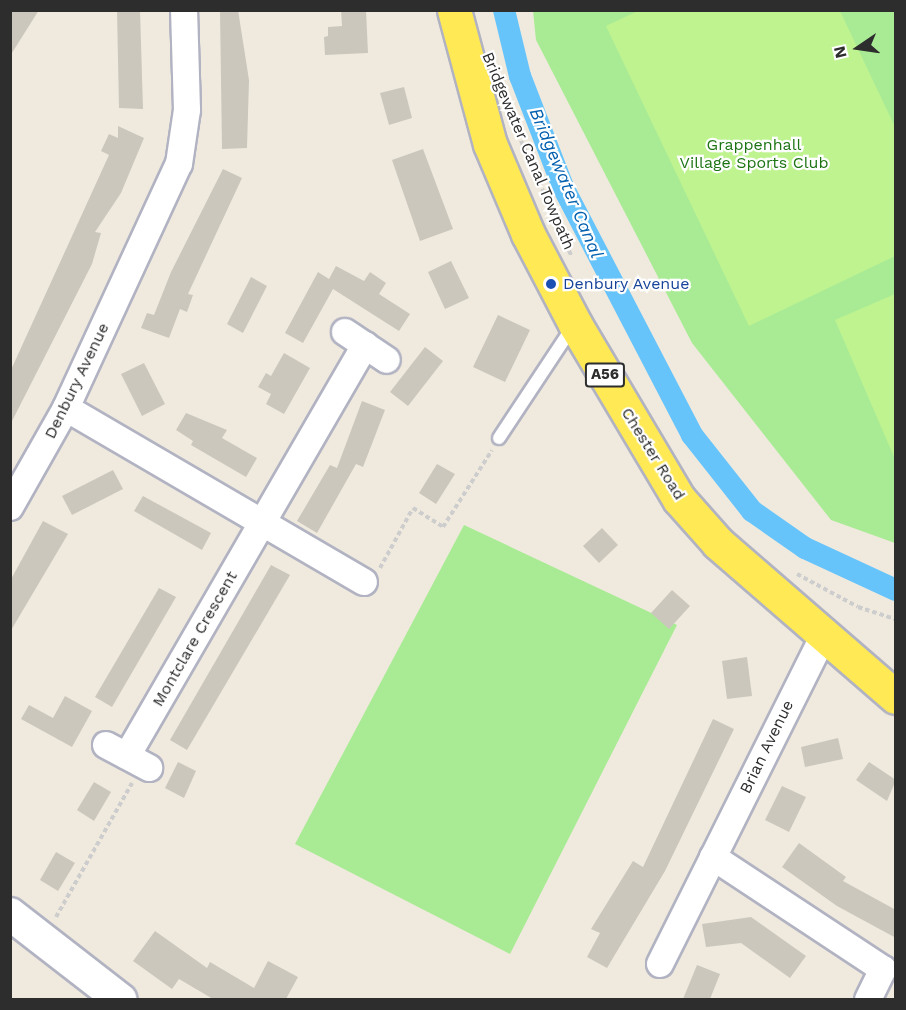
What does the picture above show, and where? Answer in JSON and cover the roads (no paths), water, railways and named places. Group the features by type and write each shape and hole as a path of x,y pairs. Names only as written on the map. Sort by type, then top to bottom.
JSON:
{"main road":[{"name":"Chester Road","path":"454,10 490,144 528,234 575,324 679,499 718,543 823,637 896,697"}],"street":[{"name":"Denbury Avenue","path":"10,507 66,408 179,164 187,110 184,10"},
{"name":"Montclare Crescent","path":"131,759 262,522 355,338 387,360"},
{"path":"66,408 364,582"},
{"name":"Brian Avenue","path":"660,964 823,637"},
{"path":"713,857 883,969 868,999"},
{"path":"10,914 42,941 121,999"}],"lane":[{"path":"499,438 575,324"}],"waterway":[{"name":"Bridgewater Canal","path":"504,10 520,76 563,187 692,435 752,511 805,548 896,590"}],"place":[{"name":"Denbury Avenue","path":"551,284"}],"park label":[{"name":"Grappenhall Village Sports Club","path":"754,154"}]}
